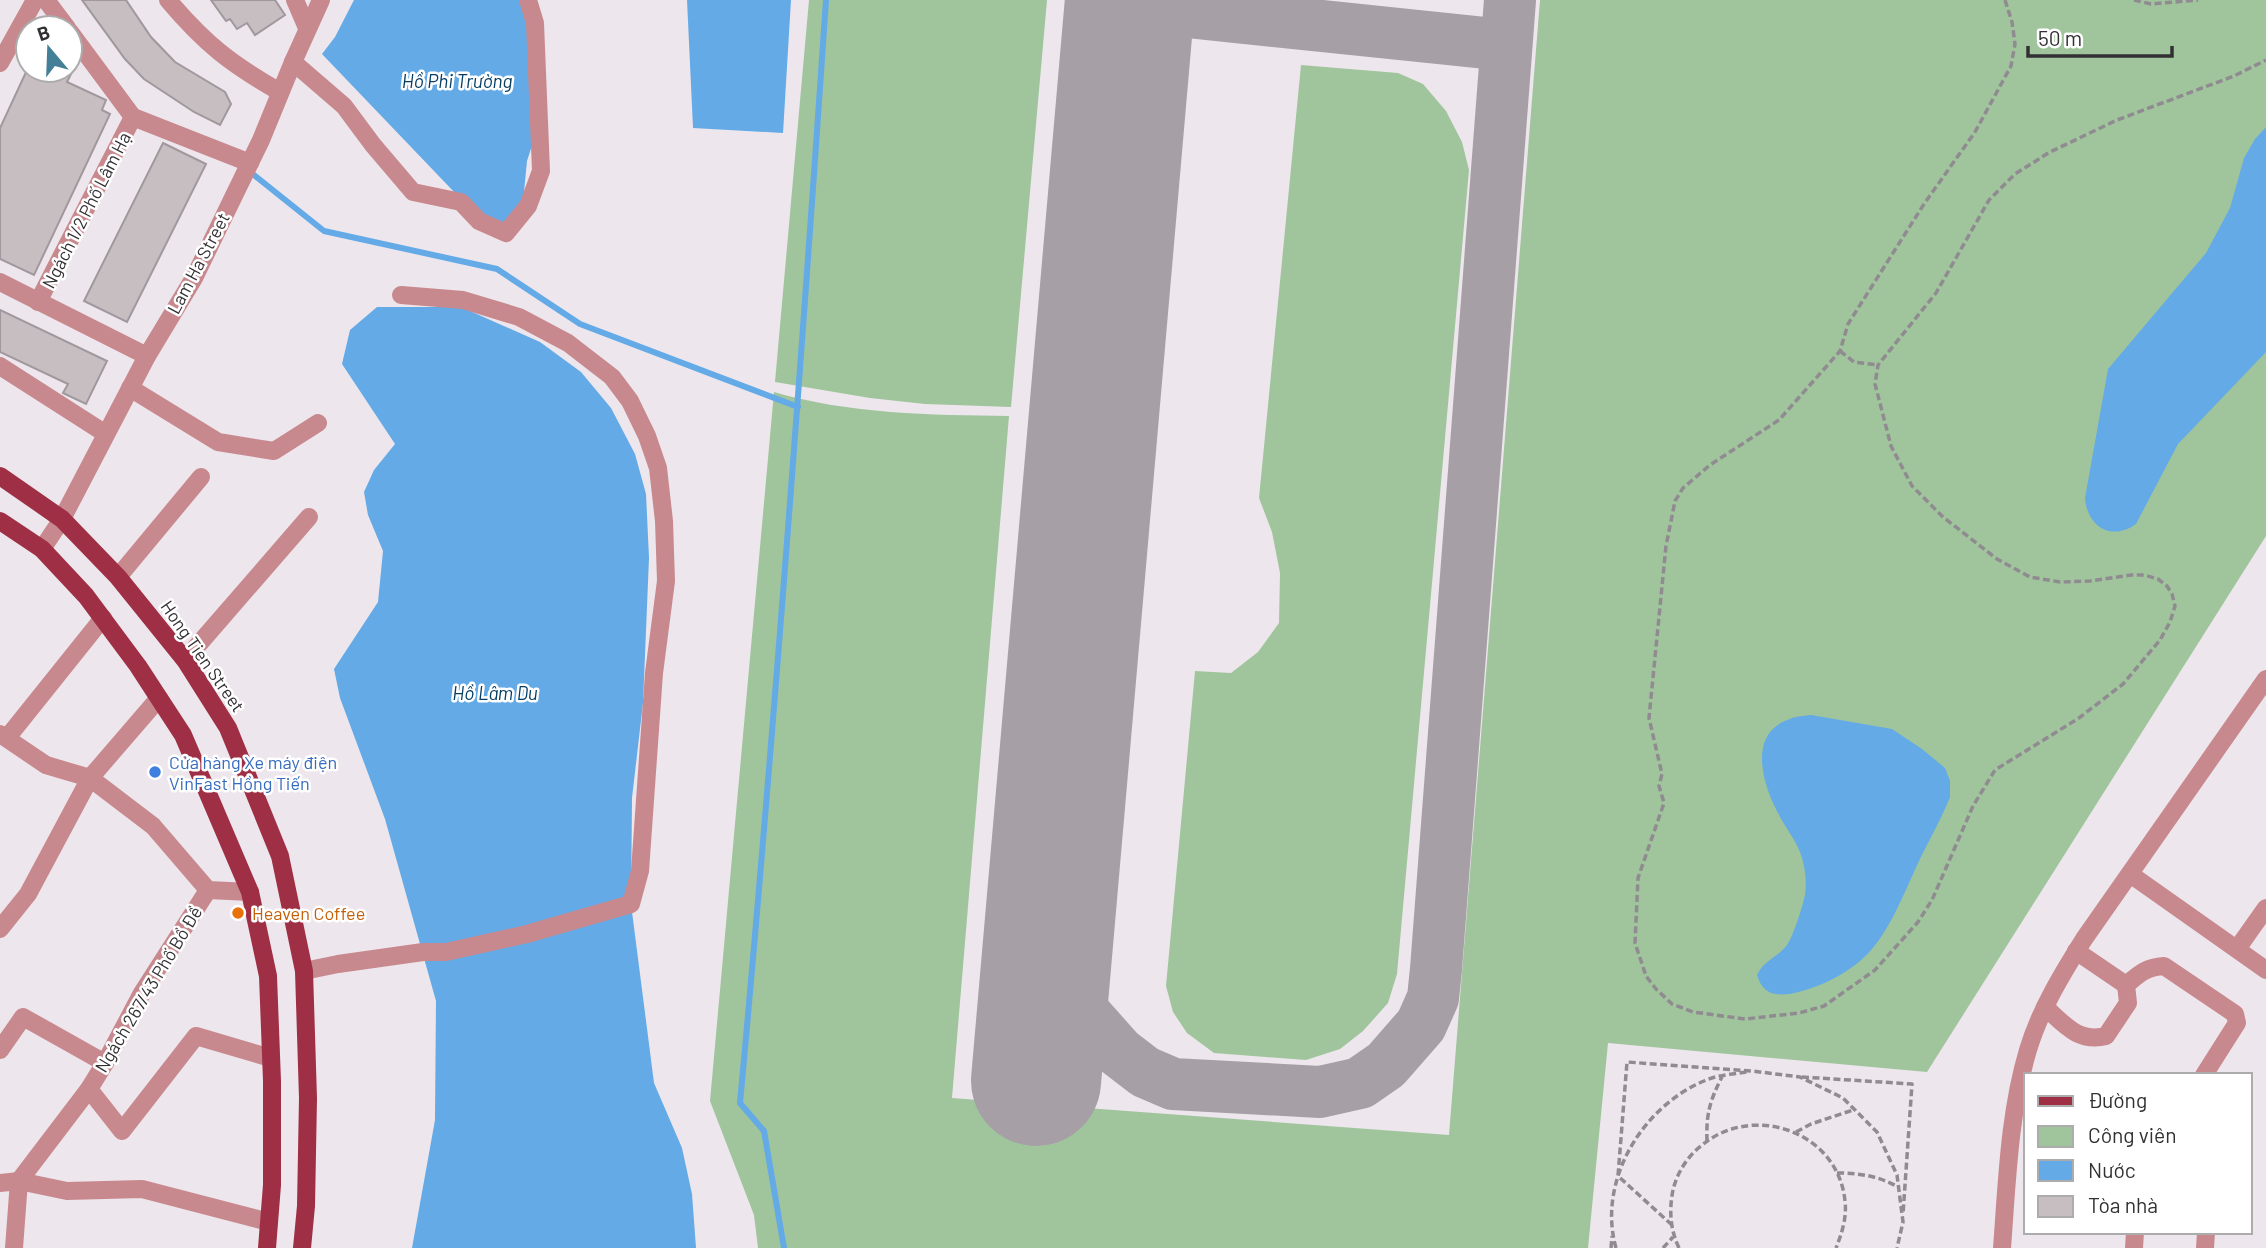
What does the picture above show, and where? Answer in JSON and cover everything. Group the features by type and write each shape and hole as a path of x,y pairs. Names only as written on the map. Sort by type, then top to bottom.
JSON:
{"main road":[{"name":"Hong Tien Street","path":"0,476 62,519 118,578 185,660 228,728 280,856 304,971 308,1098 306,1206 302,1248"},
{"path":"0,521 43,549 103,618 159,698 183,735 250,892 268,976 272,1185 267,1248"}],"street":[{"path":"0,64 35,0"},
{"path":"168,0 187,23 226,60 281,92"},
{"path":"295,0 307,28"},
{"name":"Lam Ha Street","path":"43,549 62,519 147,355 194,278 261,140 321,0"},
{"path":"293,62 344,106 412,192 461,202 479,221 506,233 528,205 541,171 535,23 528,0"},
{"path":"84,51 133,117 250,163"},
{"name":"Ngách 1/2 Phố Lâm Hạ","path":"38,302 133,117"},
{"path":"0,282 147,355"},
{"path":"304,971 423,951 446,952 527,934 631,904 640,871 654,673 666,581 664,520 658,468 647,436 631,401 612,377 568,343 519,317 463,300 401,295"},
{"path":"0,366 106,434"},
{"path":"130,388 218,442 274,451 318,423"},
{"path":"118,578 201,477"},
{"path":"185,660 309,517"},
{"path":"103,618 3,736 46,765 90,778 153,826 208,890 250,892"},
{"path":"2002,1248 2017,1177 2022,1073 2037,1023 2076,951 2266,679"},
{"path":"0,929 28,894 90,778 159,698"},
{"path":"2130,874 2266,970"},
{"name":"Ngách 267/43 Phố Bồ Đề","path":"19,1181 89,1089 142,993 208,890"},
{"path":"2237,949 2266,908"},
{"path":"2045,1007 2069,1029 2094,1039 2106,1036 2128,1003 2126,985 2076,951"},
{"path":"2126,985 2143,970 2164,967 2235,1014 2237,1023 2205,1073"},
{"path":"0,1050 23,1017 105,1063"},
{"name":"Ngách 267/43 Phố Bồ Đề","path":"89,1089 122,1131 196,1036 271,1058"},
{"path":"14,1248 19,1181"},
{"path":"0,1183 19,1181 67,1191 142,1189 269,1222"}],"path":[{"path":"2005,0 2015,44 2011,66 1975,132 1872,284 1848,324 1840,351 1779,419 1722,456 1683,488 1675,501 1670,521 1649,718 1662,774 1659,786 1664,803 1638,878 1635,943 1646,976 1672,1004 1693,1012 1745,1019 1799,1013 1824,1006 1875,970 1918,922 1932,900 1973,806 1996,770 2079,718 2123,684 2153,649 2170,622 2175,606 2172,594 2158,579 2131,575 2060,582 2030,577 1997,559 1943,517 1912,486 1891,446 1875,384 1878,365 1936,293 1989,200 2015,174 2050,152 2117,120 2234,76 2266,60"},
{"path":"2134,0 2161,4 2198,0"},
{"path":"1840,351 1854,362 1878,365"},
{"path":"1618,1176 1627,1062 1912,1084 1903,1222 1897,1248"},
{"path":"1614,1248 1614,1185 1632,1141 1664,1104 1705,1080 1752,1071"},
{"path":"1707,1141 1706,1117 1722,1077"},
{"path":"1800,1077 1843,1098 1877,1132 1897,1175 1903,1222"},
{"path":"1796,1132 1854,1109"},
{"path":"1679,1248 1673,1237 1670,1208 1676,1180 1690,1155 1712,1136 1740,1125 1769,1124 1796,1132 1820,1149 1837,1172 1845,1200 1844,1229 1836,1248"},
{"path":"1837,1172 1860,1173 1898,1187"},
{"path":"1618,1176 1672,1225"},
{"path":"1663,1248 1673,1237"}],"green space":[{"path":"809,0 1047,0 1011,407 925,404 775,382"},
{"path":"1540,0 2266,0 2266,536 1927,1072 1608,1043 1588,1248 758,1248 754,1215 710,1101 774,392 861,409 920,414 1009,416 952,1098 1449,1135"},
{"path":"1301,65 1398,73 1423,84 1446,111 1462,142 1469,170 1397,974 1388,1003 1363,1031 1340,1049 1306,1060 1214,1053 1187,1033 1173,1012 1166,986 1195,671 1231,673 1258,652 1279,623 1280,573 1272,532 1259,498"}],"water":[{"name":"Hồ Phi Trường","path":"354,0 527,0 534,139 527,161 523,202 507,226 479,218 322,54 335,37"},
{"path":"687,0 791,0 783,133 693,128"},
{"path":"2266,127 2266,352 2178,444 2136,524 2127,529 2109,531 2095,523 2085,498 2108,369 2206,253 2230,208 2244,158"},
{"name":"Hồ Lâm Du","path":"377,307 461,307 540,342 581,372 611,408 635,454 646,494 649,558 643,703 632,798 631,904 654,1083 682,1148 692,1194 696,1248 412,1248 435,1120 436,1001 385,819 340,698 334,669 378,602 383,551 368,515 364,492 374,470 395,444 342,364 350,330"},
{"path":"1811,715 1892,729 1945,768 1950,781 1950,797 1893,917 1872,949 1855,965 1823,984 1800,992 1778,994 1768,992 1757,975 1789,941 1804,900 1806,879 1800,852 1768,790 1762,761 1763,748 1767,736 1776,726 1792,718"}],"building":[{"path":"82,0 126,0 151,37 175,62 225,92 231,104 220,125 194,112 144,79 125,59"},
{"path":"211,0 275,0 285,15 255,35 247,23 237,29 230,19 226,21"},
{"path":"20,84 71,84 106,100 102,110 110,114 34,275 0,259 0,128"},
{"path":"163,143 206,164 127,322 84,301"},
{"path":"0,310 107,361 86,404 63,393 68,384 0,352"}],"waterway":[{"path":"784,1248 764,1131 740,1103 786,552 826,0"},
{"path":"254,175 324,231 497,269 580,324 798,407"}],"taxiway":[{"path":"1050,920 1071,987 1087,1016 1119,1052 1145,1072 1173,1084 1320,1092 1360,1083 1386,1065 1421,1025 1433,998 1436,969 1510,0"},
{"path":"1130,6 1505,45"}],"runway":[{"path":"1036,1081 1130,0"}],"place":[{"name":"Cửa hàng Xe máy điện VinFast Hồng Tiến","path":"155,772"},
{"name":"Heaven Coffee","path":"238,913"}]}
